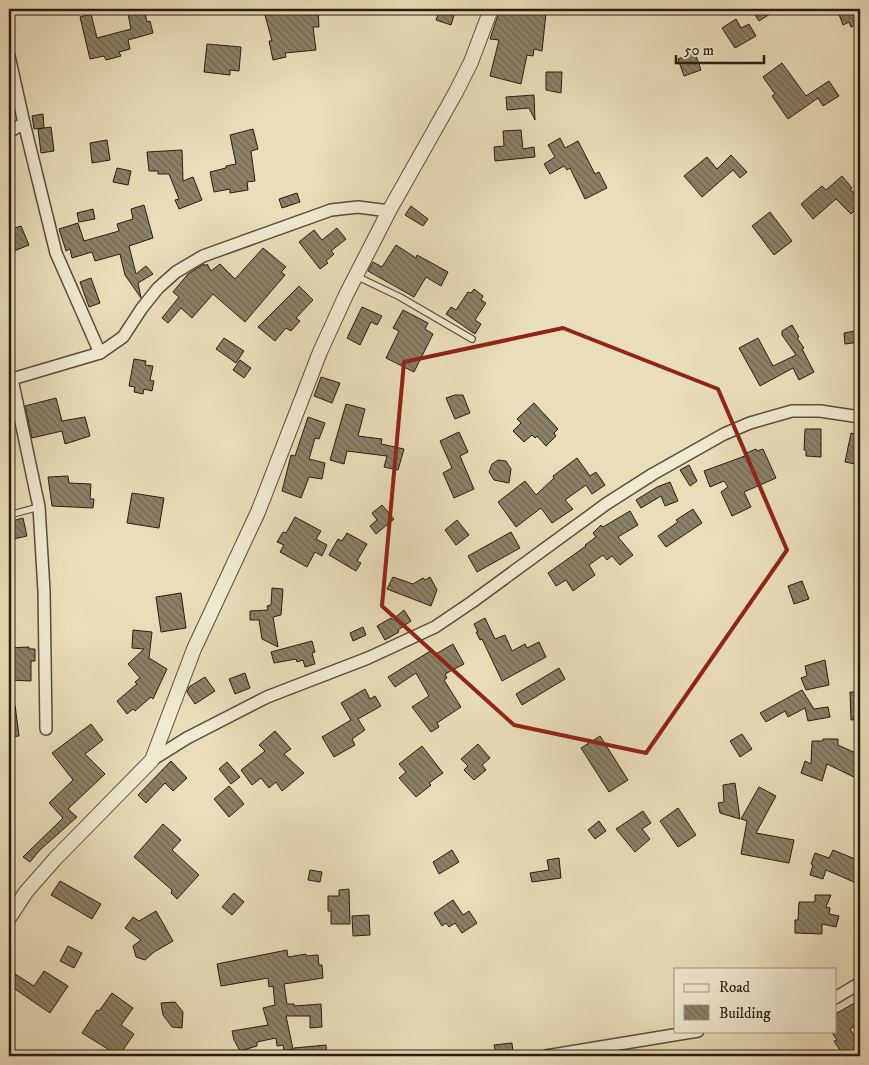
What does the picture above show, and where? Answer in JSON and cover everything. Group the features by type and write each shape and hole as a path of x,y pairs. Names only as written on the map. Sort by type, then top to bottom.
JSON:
{"street":[{"path":"152,760 194,649 258,512 320,352 389,211 471,62 491,9"},
{"path":"9,56 56,253 100,353"},
{"path":"9,132 24,123"},
{"path":"46,729 44,591 40,507 10,380 100,353 123,336 158,288 176,272 203,256 331,210 358,207 389,211"},
{"path":"9,918 26,892 55,859 152,760 187,738 267,697 368,658 435,626 472,602 606,504 652,474 724,434 792,411 820,411 860,417"},
{"path":"836,997 860,983"},
{"path":"546,1056 692,1032"}],"lane":[{"path":"356,276 400,297 472,339"},
{"path":"9,515 40,507"}],"highlighted area":[{"path":"563,328 718,389 787,550 646,753 514,725 382,606 404,362"}],"building":[{"path":"127,9 144,9 147,22 150,21 153,33 128,40 130,49 119,52 121,56 106,60 104,56 90,59 80,17 91,14 97,38 131,29"},
{"path":"284,9 318,9 319,27 313,27 316,50 285,53 286,57 273,60 269,41 272,41 265,15"},
{"path":"440,9 456,9 451,25 436,20"},
{"path":"500,9 521,9 546,13 542,51 534,49 533,56 527,55 521,84 490,76 499,40 490,39"},
{"path":"751,9 778,9 759,21"},
{"path":"837,9 860,9 860,23 851,27 849,22 843,25"},
{"path":"736,19 741,28 749,24 756,36 735,48 722,28"},
{"path":"207,44 241,47 239,71 230,70 230,75 204,72"},
{"path":"695,53 701,70 684,76 678,59"},
{"path":"782,63 806,96 829,81 839,96 823,106 818,98 788,119 772,96 775,94 763,77"},
{"path":"546,72 562,72 561,93 546,90"},
{"path":"534,95 535,120 529,108 507,110 506,97"},
{"path":"43,114 44,128 34,129 32,116"},
{"path":"51,127 54,151 41,153 38,129"},
{"path":"253,129 258,149 251,151 255,181 247,182 248,190 230,193 230,189 214,192 210,172 236,164 230,135"},
{"path":"521,130 523,149 534,147 535,157 495,161 494,147 504,146 503,131"},
{"path":"560,138 565,148 578,141 595,174 599,172 607,188 585,199 570,168 567,170 564,166 550,174 544,164 555,157 548,145"},
{"path":"107,140 110,160 92,163 90,143"},
{"path":"182,150 183,181 193,177 202,200 179,209 175,200 179,199 169,174 158,174 158,171 149,171 147,152"},
{"path":"731,155 747,172 740,178 733,170 702,197 684,176 707,157 717,169"},
{"path":"117,168 131,171 128,185 113,182"},
{"path":"842,176 860,200 860,205 851,214 836,199 813,219 801,204 822,186 826,190"},
{"path":"297,193 300,202 282,208 279,199"},
{"path":"144,205 153,238 129,246 136,274 146,266 153,274 138,283 141,298 125,275 120,254 95,261 92,252 72,258 70,249 66,251 59,229 78,223 84,241 119,231 117,224 133,219 131,209"},
{"path":"411,206 428,219 423,226 405,215"},
{"path":"93,209 95,219 79,222 77,213"},
{"path":"770,212 792,241 774,255 752,226"},
{"path":"21,226 29,245 9,253 9,230"},
{"path":"337,228 346,239 331,251 334,254 326,261 328,263 320,269 299,242 314,230 322,240"},
{"path":"396,245 416,258 417,255 448,272 441,286 426,277 414,297 368,271 373,262 382,267"},
{"path":"263,248 286,267 281,272 285,275 245,322 213,294 192,318 181,308 168,323 162,318 179,297 173,292 188,274 204,264 205,266 207,264 211,271 220,264 235,279"},
{"path":"91,278 100,303 89,307 80,282"},
{"path":"299,286 313,300 296,318 300,321 291,331 286,328 275,341 258,327"},
{"path":"474,289 483,296 481,300 486,303 475,320 481,324 475,334 446,314 451,307 456,310 468,292 471,293"},
{"path":"362,307 382,316 377,325 371,322 360,345 347,338"},
{"path":"403,310 428,323 425,329 433,334 414,372 386,358 399,331 393,328"},
{"path":"792,325 814,372 799,380 793,368 760,386 739,348 758,338 773,366 796,355 782,335 782,331"},
{"path":"860,330 860,342 845,344 844,333"},
{"path":"224,338 244,351 236,363 216,349"},
{"path":"134,359 146,361 145,365 153,366 150,380 154,381 152,391 144,389 143,394 134,392 135,387 129,386"},
{"path":"240,360 251,368 244,378 233,370"},
{"path":"321,377 340,383 332,403 314,396"},
{"path":"463,395 470,413 455,419 446,398"},
{"path":"56,398 62,421 85,417 90,436 65,444 62,431 32,438 25,406"},
{"path":"534,403 558,429 554,433 556,436 546,446 537,436 535,438 532,435 524,442 513,431 521,423 517,419"},
{"path":"346,404 365,409 358,436 382,439 381,444 404,449 398,470 384,467 387,456 347,451 344,464 330,460"},
{"path":"308,417 325,423 319,439 315,438 309,459 325,463 322,479 309,477 301,498 282,491 291,455 295,456"},
{"path":"805,429 821,429 821,457 806,456 806,450 804,450"},
{"path":"459,432 468,452 460,456 474,489 454,498 443,473 452,468 440,441"},
{"path":"851,433 860,435 860,465 845,462"},
{"path":"756,449 757,451 763,449 776,478 744,492 751,507 732,516 721,492 728,487 724,481 710,487 704,471 745,456 744,454"},
{"path":"577,458 590,476 596,472 605,485 592,494 586,485 565,500 573,509 552,523 541,508 516,527 498,502 525,481 536,495 554,478 553,476"},
{"path":"498,460 506,461 511,469 509,483 494,480 489,472 492,464"},
{"path":"689,465 697,481 690,486 680,470"},
{"path":"68,476 69,483 91,484 90,499 94,499 93,508 52,506 48,477"},
{"path":"670,482 678,501 665,506 661,496 641,508 636,500 657,487"},
{"path":"132,493 164,498 159,528 127,523"},
{"path":"382,505 394,519 376,534 370,526 377,520 372,513"},
{"path":"693,509 702,523 666,547 658,536 678,522 676,520"},
{"path":"630,511 638,525 618,537 633,555 620,565 612,556 607,560 603,555 589,565 595,575 573,591 566,580 556,586 548,573 596,537 593,533 601,525 603,527"},
{"path":"295,517 321,531 316,539 327,545 322,556 315,552 307,567 280,552 284,545 277,542 283,532 286,533"},
{"path":"23,518 27,536 9,540 9,522"},
{"path":"457,520 469,535 456,545 445,530"},
{"path":"511,532 520,548 477,572 468,556"},
{"path":"347,533 367,544 357,561 361,563 356,571 329,555 338,539 342,541"},
{"path":"393,577 413,584 423,578 425,580 430,577 437,590 431,606 387,589"},
{"path":"802,581 809,599 794,604 788,586"},
{"path":"272,588 283,589 281,615 273,617 278,647 262,639 259,620 250,620 250,611 268,610 267,606 271,605"},
{"path":"181,593 186,628 161,632 156,597"},
{"path":"404,610 411,621 398,630 399,632 385,640 377,626 391,618 392,620"},
{"path":"485,618 495,639 505,635 512,651 525,644 527,648 539,642 546,657 502,681 482,639 480,640 476,632 478,632 474,624"},
{"path":"363,627 366,635 353,641 350,633"},
{"path":"133,630 152,632 149,658 167,669 153,699 151,697 135,711 133,709 127,714 117,701 137,684 135,682 140,678 128,664 144,649 132,648"},
{"path":"312,641 315,652 312,653 315,664 305,667 303,660 297,662 296,659 274,663 271,652"},
{"path":"453,644 464,664 445,674 447,678 444,680 461,707 437,723 439,727 431,732 412,707 429,696 416,673 395,687 388,677 432,650 434,655"},
{"path":"29,647 29,649 35,649 35,661 31,661 31,681 9,680 9,648"},
{"path":"825,660 829,685 806,690 801,678 807,676 805,666"},
{"path":"559,668 565,679 522,705 516,694"},
{"path":"245,673 250,688 235,694 229,679"},
{"path":"205,677 215,691 195,704 187,692 189,687"},
{"path":"365,689 370,699 375,696 381,706 358,719 365,730 352,739 355,745 334,757 322,737 351,720 341,703"},
{"path":"802,690 814,709 828,707 830,717 808,721 805,708 788,717 785,711 766,722 760,713"},
{"path":"850,692 860,692 860,719 851,720"},
{"path":"15,705 19,736 9,737 9,706"},
{"path":"91,724 103,740 85,754 105,774 68,809 77,817 40,850 30,862 23,857 63,818 49,803 73,780 52,753"},
{"path":"275,731 291,749 284,754 304,773 282,791 276,782 269,788 261,778 252,785 241,770 265,751 259,745"},
{"path":"742,734 752,749 740,757 730,741"},
{"path":"600,736 628,780 609,792 581,748"},
{"path":"823,739 838,739 838,745 860,755 860,780 827,764 822,781 801,773 805,761 811,764 812,741 823,741"},
{"path":"478,744 490,758 482,765 486,770 474,780 464,770 468,766 461,759"},
{"path":"422,746 443,773 429,783 431,785 416,797 399,778 406,772 399,764"},
{"path":"171,761 187,778 173,791 165,783 146,803 138,795"},
{"path":"227,762 240,777 231,784 219,769"},
{"path":"735,783 740,819 720,813 718,803 724,802 723,785"},
{"path":"229,786 244,804 229,817 214,799"},
{"path":"759,787 776,796 756,833 794,840 789,863 741,854 747,821 741,819"},
{"path":"678,808 696,835 678,847 660,821"},
{"path":"643,811 651,823 642,829 650,839 635,852 616,829"},
{"path":"599,821 606,831 595,839 588,830"},
{"path":"163,824 181,840 172,850 199,875 177,899 171,893 172,890 134,857"},
{"path":"452,850 459,862 439,874 433,862"},
{"path":"833,850 860,861 860,867 854,882 826,870 823,879 810,875 815,853 829,858"},
{"path":"559,858 561,878 532,882 530,873 549,870 547,860"},
{"path":"310,870 322,872 320,882 308,880"},
{"path":"60,881 101,904 92,919 51,895"},
{"path":"349,889 350,924 331,924 331,911 328,911 328,896 339,896 339,890"},
{"path":"234,893 244,902 232,915 222,907"},
{"path":"815,895 831,895 826,907 830,908 829,914 839,916 836,927 822,924 822,934 795,933 795,920 798,920 799,902 815,902"},
{"path":"453,900 463,915 469,911 477,923 462,933 455,923 449,927 446,923 442,926 434,913"},
{"path":"156,911 173,941 154,952 145,960 136,957 133,946 141,940 125,928 133,917 139,921"},
{"path":"369,915 370,935 353,936 352,916"},
{"path":"68,946 82,953 74,968 60,961"},
{"path":"287,950 288,957 306,954 306,956 318,955 319,965 322,965 323,978 284,984 287,1004 294,1004 294,1006 321,1004 322,1027 310,1028 310,1016 286,1016 293,1049 284,1051 283,1045 277,1046 276,1038 257,1042 257,1046 240,1051 232,1031 268,1025 263,1008 275,1005 273,986 269,987 268,978 221,986 217,964"},
{"path":"9,970 34,986 44,971 68,986 50,1013 9,985"},
{"path":"112,993 133,1008 121,1025 134,1034 119,1056 82,1033 97,1010 99,1011"},
{"path":"860,1000 860,1023 850,1029 860,1046 860,1056 844,1056 834,1041 837,1040 832,1032 836,1032 836,1013"},
{"path":"175,1002 183,1012 182,1028 172,1027 163,1015 161,1003"},
{"path":"512,1043 513,1052 496,1054 494,1045"},
{"path":"326,1045 327,1056 295,1056 294,1048"}]}
